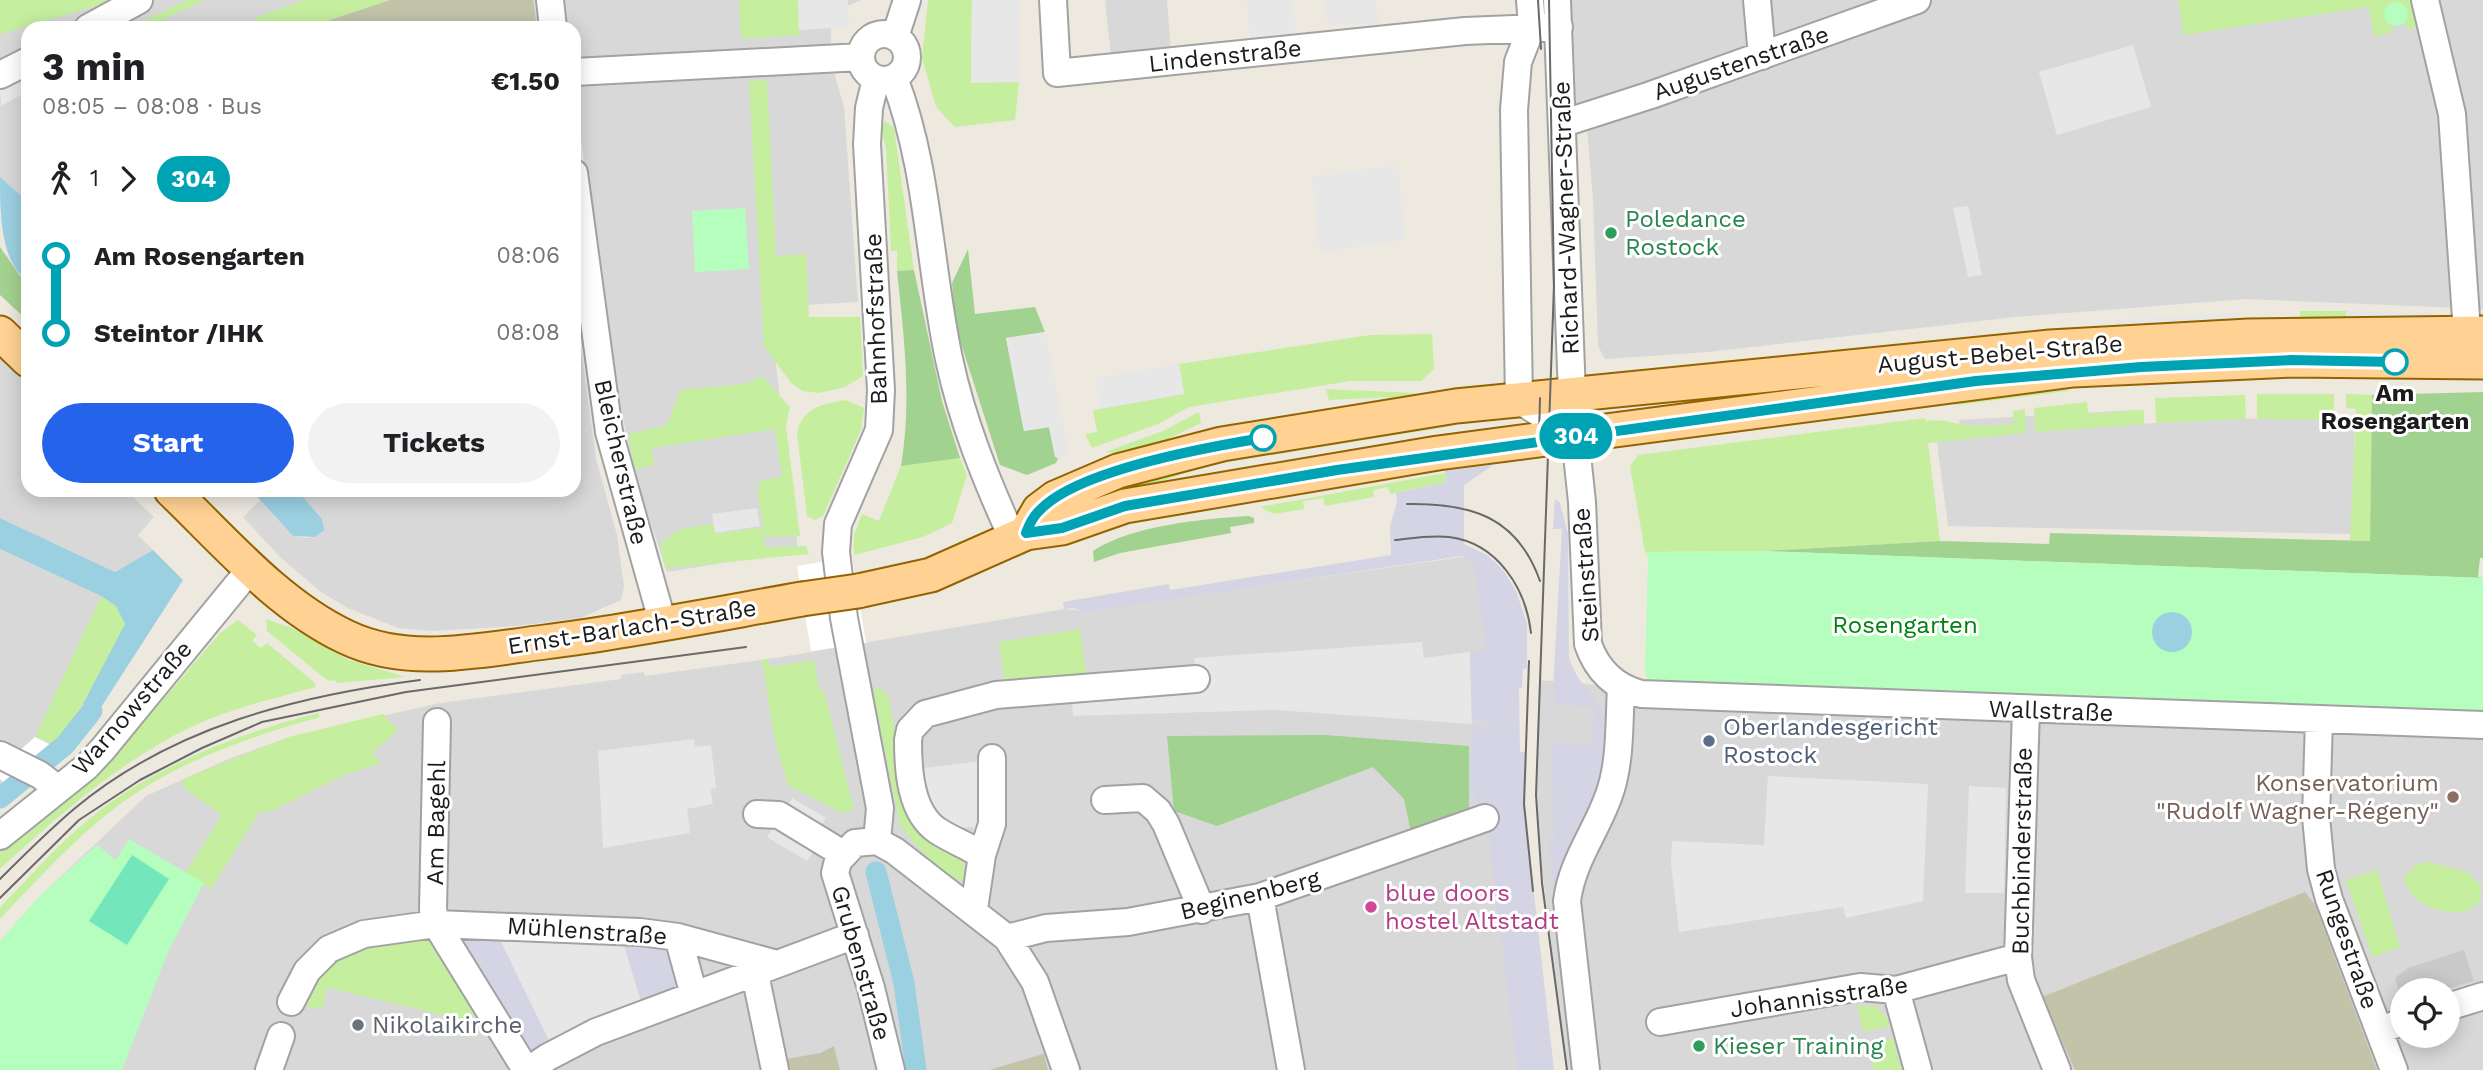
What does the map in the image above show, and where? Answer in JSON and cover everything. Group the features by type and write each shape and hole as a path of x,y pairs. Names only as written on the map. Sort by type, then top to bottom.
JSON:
{"main road":[{"path":"0,333 21,352"},
{"name":"August-Bebel-Straße","path":"1519,400 2050,347 2249,336 2475,333"},
{"name":"August-Bebel-Straße","path":"1575,436 2073,370 2291,360 2483,362"},
{"path":"1575,436 1587,409 1612,391"},
{"name":"Richard-Wagner-Straße","path":"1573,395 1575,436"},
{"path":"1019,536 1039,510 1055,498 1090,481 1137,466 1222,444 1456,406 1519,400"},
{"name":"Ernst-Barlach-Straße","path":"178,497 252,567 345,637 387,650 429,654 458,653 663,624 858,591 931,575 1019,536 1062,528 1125,506 1438,453 1575,436"}],"street":[{"path":"101,21 139,0"},
{"path":"550,0 552,21"},
{"path":"895,37 906,0"},
{"name":"Lindenstraße","path":"1053,0 1057,73 1465,31 1531,13 1559,27"},
{"name":"Richard-Wagner-Straße","path":"1557,0 1573,395"},
{"path":"1758,0 1762,56"},
{"name":"Augustenstraße","path":"1564,123 1917,0"},
{"path":"2426,0 2452,114 2475,333"},
{"name":"Richard-Wagner-Straße","path":"1519,400 1514,110 1518,62 1531,13"},
{"path":"1465,31 1518,62"},
{"path":"885,78 904,69 907,53 895,37 884,34 869,39 861,57 863,68 885,78 913,129 949,361 978,455 1019,536"},
{"path":"581,72 861,57"},
{"path":"0,75 21,64"},
{"name":"Bahnhofstraße","path":"877,841 879,800 844,618 836,552 838,524 879,430 881,390 867,144 869,108 885,78"},
{"name":"Bleicherstraße","path":"581,225 609,432 663,624"},
{"path":"1519,400 1575,436"},
{"name":"Steinstraße","path":"1575,436 1582,502 1588,644 1601,670 1621,687"},
{"name":"Warnowstraße","path":"0,836 30,771 102,750 252,567"},
{"path":"982,855 938,831 919,812 908,752 910,730 917,720 936,709 996,695 1196,679"},
{"path":"1587,1070 1567,901 1570,880 1579,855 1612,785 1621,687"},
{"name":"Wallstraße","path":"1621,687 1642,694 2483,725"},
{"name":"Buchbinderstraße","path":"2026,710 2018,957 2028,999 2057,1070"},
{"name":"Rungestraße","path":"2319,720 2316,817 2321,869 2329,899 2390,1024"},
{"name":"Am Bagehl","path":"436,924 433,909 437,722"},
{"path":"974,909 982,855 992,824 992,758"},
{"path":"1105,800 1143,798 1158,811 1202,910"},
{"path":"757,814 779,815 843,854"},
{"name":"Beginenberg","path":"1007,938 1046,928 1128,922 1260,897 1485,818"},
{"path":"877,841 895,851 974,909 1007,938 1042,998 1066,1070"},
{"name":"Grubenstraße","path":"877,841 855,843 843,854 835,873 855,935 891,1070"},
{"path":"1260,897 1291,1070"},
{"path":"436,924 528,1070 548,1056 596,1032 855,935"},
{"name":"Mühlenstraße","path":"291,1002 307,971 329,949 364,934 436,924 585,928 678,937 766,969"},
{"path":"678,937 694,995"},
{"name":"Johannisstraße","path":"1660,1022 1860,987 1896,990 2018,957"},
{"path":"766,969 775,1070"},
{"path":"1896,990 1918,1070"},
{"path":"2460,1003 2483,996"},
{"path":"269,1070 281,1036"},
{"name":"Rungestraße","path":"2392,1048 2394,1070"}],"shaded area":[{"path":"0,0 535,0 537,21 21,21 21,196 0,177"},
{"path":"390,0 533,0 536,21 327,21"},
{"path":"559,0 861,0 832,13 830,58 844,107 858,302 769,307 798,551 667,572 636,478 608,349 581,138 581,21 561,21"},
{"path":"798,0 848,0 849,27 799,30"},
{"path":"972,0 1020,0 1019,82 971,83"},
{"path":"1105,0 1167,0 1171,51 1111,56"},
{"path":"1246,0 1292,0 1296,34 1251,40"},
{"path":"1324,0 1376,0 1378,25 1328,24"},
{"path":"1568,0 2483,0 2483,309 2246,299 2016,317 1708,352 1605,359 1598,346 1593,199 1586,116 1574,102"},
{"path":"2133,45 2151,107 2057,135 2039,72"},
{"path":"21,78 21,95 1,106 0,90"},
{"path":"1398,165 1405,240 1320,252 1312,177"},
{"path":"1968,206 1982,275 1968,277 1953,208"},
{"path":"2346,311 2434,312 2433,320 2346,319"},
{"path":"2239,313 2240,322 2116,329 2116,320"},
{"path":"1045,332 1069,454 1056,458 1049,427 1024,431 1006,338"},
{"path":"0,350 21,372 21,497 133,497 154,517 138,535 153,550 115,572 0,518"},
{"path":"581,350 596,458 617,535 624,587 621,600 580,618 517,626 433,631 398,628 348,608 321,592 280,557 243,517 260,500 293,536 307,538 315,537 322,519 303,497 581,497"},
{"path":"1179,364 1184,394 1099,409 1096,378"},
{"path":"2134,410 2135,424 2264,418 2355,420 2351,534 1948,526 1936,435 1961,432 1959,420"},
{"path":"1493,465 1464,485 1464,544 1487,555 1503,570 1516,591 1527,623 1527,668 1523,669 1522,688 1519,688 1520,752 1525,752 1524,805 1554,1070 1517,1070 1488,829 1483,810 1470,788 1472,724 1494,726 1495,722 1472,720 1470,652 1486,650 1474,564 1462,556 1084,612 1073,608 1064,609 1063,602 1169,584 1170,590 1391,555 1390,526 1397,502 1396,493 1446,482 1445,471"},
{"path":"1555,499 1560,503 1568,534 1569,659 1577,676 1604,713 1607,729 1602,783 1592,810 1567,853 1558,892 1554,893 1549,843 1554,842 1551,742 1592,744 1595,707 1552,704 1556,688 1553,688 1562,529 1553,529"},
{"path":"757,508 760,526 715,533 712,514"},
{"path":"0,549 101,596 126,624 83,704 96,715 67,753 0,806"},
{"path":"1483,554 1535,1070 0,1070 0,941 39,897 146,796 226,760 289,737 440,703 621,679 621,675 644,672 645,676 781,657 1064,609 1084,611"},
{"path":"1422,642 1424,658 1470,652 1472,724 1276,710 1073,716 1071,688 1196,679 1194,658"},
{"path":"1539,680 1621,687 2483,725 2483,1070 1567,1070 1539,845 1536,795"},
{"path":"694,739 695,747 711,745 716,788 710,789 713,804 687,809 690,833 603,848 598,751"},
{"path":"983,761 986,833 974,833 973,827 945,828 944,818 931,819 924,768"},
{"path":"1768,776 1928,784 1923,901 1846,918 1843,907 1679,932 1671,863 1672,841 1764,845"},
{"path":"1969,786 2006,788 2004,893 1965,893"},
{"path":"792,798 826,818 818,830 785,810"},
{"path":"775,825 815,849 807,861 767,837"},
{"path":"2305,892 2315,905 2377,1070 2075,1070 2042,997"},
{"path":"498,936 622,938 643,1008 551,1045"},
{"path":"498,936 551,1045 532,1053 519,1044 463,956 465,944 476,938"},
{"path":"622,938 681,946 692,989 643,1008"},
{"path":"2464,950 2474,981 2460,985 2460,978 2395,978 2408,968"},
{"path":"834,1046 840,1070 789,1070 787,1059 820,1053"},
{"path":"1044,1054 1048,1070 989,1070 1040,1055"}],"green space":[{"path":"0,0 106,0 107,3 45,21 21,21 21,28 0,34"},
{"path":"188,0 205,0 159,21 143,21"},
{"path":"305,0 390,0 327,21 255,21 254,18"},
{"path":"739,0 798,0 800,35 741,39"},
{"path":"928,0 972,0 971,82 1019,82 1015,120 955,127 936,107 922,58"},
{"path":"2178,0 2410,0 2417,27 2406,29 2405,5 2390,2 2388,26 2392,26 2393,32 2374,37 2369,7 2183,35"},
{"path":"2396,2 2405,5 2408,14 2405,23 2396,26 2387,23 2384,14 2387,5"},
{"path":"767,80 776,256 806,254 809,317 860,317 863,376 845,387 819,393 803,391 791,383 764,346 749,81"},
{"path":"885,121 894,128 914,270 897,271 897,251 891,251 886,148 881,129"},
{"path":"745,208 749,269 695,272 692,211"},
{"path":"0,247 21,277 21,314 0,295"},
{"path":"968,249 975,314 1035,307 1045,332 1006,338 1024,431 1049,427 1055,457 1059,456 1056,463 1027,475 1000,465 955,325 952,283"},
{"path":"914,270 942,401 960,458 901,466 906,393 897,271"},
{"path":"2300,311 2346,311 2346,319 2300,319"},
{"path":"1432,334 1434,369 1421,381 1350,381 1189,407 1158,424 1092,448 1085,434 1097,432 1093,410 1184,394 1179,364 1370,335"},
{"path":"762,376 790,407 786,426 800,536 765,537 757,490 760,489 759,481 782,477 775,429 652,448 654,465 635,469 628,434 667,425 680,390 744,384"},
{"path":"2067,384 2068,391 1957,405 1953,400"},
{"path":"1326,389 1415,393 1415,396 1329,400"},
{"path":"2483,392 2483,558 2480,558 2478,577 2483,578 1763,551 1940,541 2049,544 2050,533 2370,541 2372,395"},
{"path":"2257,394 2334,394 2334,420 2257,419"},
{"path":"2346,394 2372,395 2370,541 2350,540 2356,409 2346,408"},
{"path":"2245,395 2246,419 2156,423 2155,398"},
{"path":"846,400 864,408 861,430 823,516 815,520 807,516 797,433 809,412 822,405"},
{"path":"2087,402 2088,414 2144,410 2144,424 2035,432 2034,408"},
{"path":"2025,409 2026,433 1928,443 1940,541 1763,551 1645,552 1630,466 1638,455 1925,418 1926,421 1974,426 2013,424 2013,411"},
{"path":"1199,412 1201,423 1167,439 1129,451 1105,452 1163,431"},
{"path":"1451,415 1453,426 1209,465 1081,509 1106,488 1166,466"},
{"path":"960,458 967,475 952,523 923,537 854,555 854,535 862,514 879,521 901,466"},
{"path":"1445,473 1446,482 1390,494 1388,487 1373,490 1374,497 1325,506 1323,498 1303,501 1304,509 1274,514 1260,507"},
{"path":"1249,516 1254,518 1254,523 1230,527 1231,533 1120,553 1094,562 1093,551 1109,542 1147,529"},
{"path":"713,524 715,534 762,527 765,547 806,546 809,554 665,568 660,543 681,529"},
{"name":"Rosengarten","path":"1763,551 2483,578 2483,716 1650,685 1645,672 1648,559 1645,552"},
{"path":"101,596 116,606 126,624 83,704 55,745 35,737"},
{"path":"266,619 292,628 349,660 406,677 337,683 335,680 328,681 267,631"},
{"path":"238,620 257,635 252,641 261,648 267,643 314,682 316,687 223,714 166,740 91,790 0,869 0,851 127,742 220,633"},
{"path":"1080,629 1087,679 1005,688 999,642"},
{"path":"768,659 770,667 814,660 819,690 824,690 854,810 842,813 788,785 775,741 762,660"},
{"path":"877,686 888,695 913,824 920,834 965,857 962,862 967,872 962,880 937,867 900,825 873,693"},
{"path":"318,713 320,717 213,753 162,777 138,792 85,833 0,919 0,908 56,848 100,810 128,791 158,773 221,744"},
{"path":"383,714 398,730 372,753 381,763 344,775 272,811 259,812 211,889 203,884 168,952 185,873 222,815 184,788 183,779 289,737"},
{"path":"1325,735 1469,746 1469,816 1411,833 1404,799 1373,767 1217,826 1174,811 1167,736"},
{"path":"129,839 204,883 168,952 122,1070 0,1070 0,941 39,897 97,845 116,860"},
{"path":"132,855 169,879 127,945 89,921"},
{"path":"2429,862 2467,872 2481,886 2480,901 2460,912 2448,912 2425,904 2415,897 2404,877 2417,864"},
{"path":"2377,870 2400,947 2372,957 2346,880"},
{"path":"426,936 472,1010 475,1037 448,1031 450,1017 330,988 327,988 322,1010 302,1005 328,969 353,950 367,945"},
{"path":"1857,1006 1875,1006 1886,1016 1890,1026 1864,1032"},
{"path":"1893,1038 1901,1070 1874,1070 1867,1045"}],"water":[{"path":"0,177 21,196 21,274 7,249 1,220"},
{"path":"257,497 303,497 322,519 324,530 315,537 293,536"},
{"path":"0,518 115,572 153,550 183,580 96,715 83,704 125,624 116,606 101,596 0,549"},
{"path":"2172,612 2186,618 2192,632 2186,646 2172,652 2158,646 2152,632 2158,618"}],"pier":[{"path":"852,557 866,643 811,651 797,566"},
{"path":"35,737 67,753 15,793 0,779 0,768"}],"waterway":[{"path":"0,798 65,745 92,711"},
{"path":"876,872 904,983 916,1070"}],"tram line":[{"path":"1538,0 1541,49"},
{"path":"1549,0 1554,285 1536,795 1542,883 1567,1070"},
{"path":"1539,437 1540,398"},
{"path":"1407,504 1451,506 1488,518 1518,541 1540,581"},
{"path":"1395,540 1449,537 1482,548 1495,558 1516,585 1523,600 1531,633"},
{"path":"0,898 79,820 140,780 202,748 262,722 406,692 746,647"},
{"path":"1529,661 1524,804 1533,891"},
{"path":"0,879 74,809 112,781 194,736 282,706 327,695 420,680"}],"bus line":[{"name":"304","path":"1263,438 1204,448 1090,481 1055,498 1039,510 1026,533 1062,528 1125,506 1461,450 1976,381 2073,370 2291,360 2395,362"}],"place":[{"name":"Poledance Rostock","path":"1611,233"},
{"name":"Am Rosengarten","path":"2395,362"},
{"name":"Oberlandesgericht Rostock","path":"1709,741"},
{"name":"Konservatorium \"Rudolf Wagner-Régeny\"","path":"2453,797"},
{"name":"blue doors hostel Altstadt","path":"1371,907"},
{"name":"Nikolaikirche","path":"358,1025"},
{"name":"Kieser Training","path":"1699,1046"}]}
